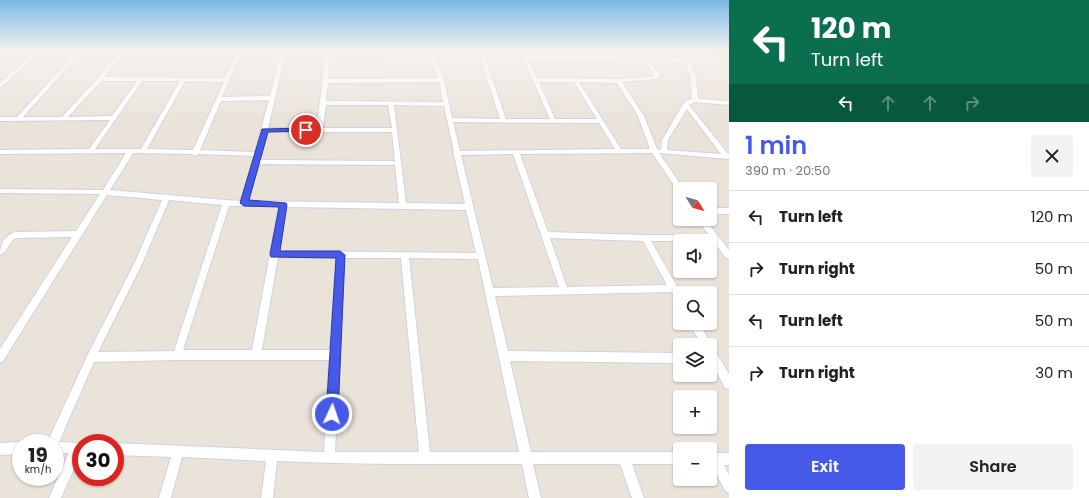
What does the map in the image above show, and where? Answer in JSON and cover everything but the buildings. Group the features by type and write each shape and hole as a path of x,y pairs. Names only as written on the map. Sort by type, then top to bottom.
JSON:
{"street":[{"path":"0,86 12,74"},
{"path":"18,119 59,74"},
{"path":"64,118 104,74"},
{"path":"195,154 230,74"},
{"path":"244,203 265,130 278,74"},
{"path":"320,130 324,103 326,74"},
{"path":"439,74 456,153 490,292 535,498"},
{"path":"488,74 504,120"},
{"path":"532,74 553,120"},
{"path":"534,80 619,81 655,78 657,74"},
{"path":"693,74 695,100"},
{"path":"100,79 227,80"},
{"path":"91,151 141,79"},
{"path":"0,80 6,80"},
{"path":"143,151 183,80"},
{"path":"325,80 441,80"},
{"path":"576,81 599,121 620,151"},
{"path":"619,81 642,116 654,151 675,182"},
{"path":"220,99 272,98"},
{"path":"664,152 665,140 676,119 683,112 688,102 695,100 729,103"},
{"path":"324,103 446,104"},
{"path":"391,104 403,206"},
{"path":"686,104 727,157"},
{"path":"0,119 114,118"},
{"path":"450,120 599,121"},
{"path":"265,130 395,130"},
{"path":"0,358 131,151"},
{"path":"0,152 143,151 195,154 258,154"},
{"path":"456,153 654,151 727,157"},
{"path":"516,153 564,290"},
{"path":"256,162 398,163"},
{"path":"0,191 106,192 226,203 283,205 469,207"},
{"path":"57,434 91,357 138,264 166,198"},
{"path":"177,355 226,203"},
{"path":"256,355 283,205"},
{"path":"717,211 729,211"},
{"path":"707,226 713,234"},
{"path":"0,252 10,238 15,235 78,234"},
{"path":"545,235 673,238"},
{"path":"490,292 673,288 645,238"},
{"path":"717,239 729,256"},
{"path":"275,254 481,256"},
{"path":"329,458 340,255"},
{"path":"405,256 425,459"},
{"path":"91,357 177,355 335,355"},
{"path":"504,356 673,358"},
{"path":"717,364 729,384"},
{"path":"0,449 12,448"},
{"path":"124,449 272,457 329,458 673,458"},
{"path":"165,498 178,452"},
{"path":"267,498 272,457"},
{"path":"624,458 638,498"},
{"path":"717,459 729,459"},
{"path":"55,498 72,463"},
{"path":"717,468 729,488"}],"route":[{"path":"306,130 265,130 244,203 283,205 275,254 340,255 332,414"}]}
